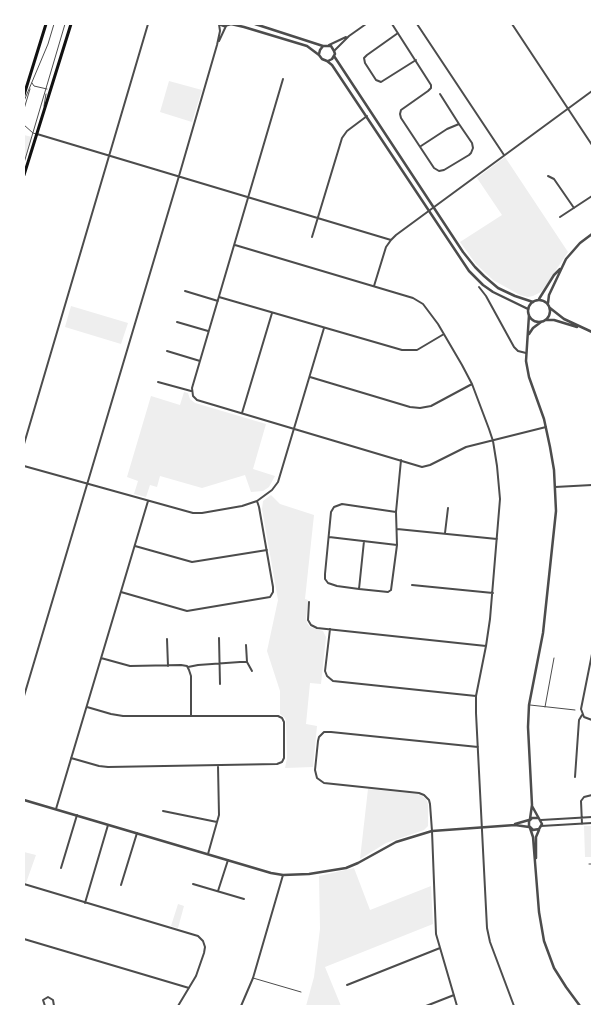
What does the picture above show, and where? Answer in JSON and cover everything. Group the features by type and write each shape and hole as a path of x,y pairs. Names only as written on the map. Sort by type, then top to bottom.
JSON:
{"main road":[{"path":"24,95 46,24"},
{"path":"24,175 35,134 71,24"}],"street":[{"path":"24,444 148,24"},
{"path":"24,696 179,176 217,45 220,31 219,24 226,26 231,24 244,26 307,46 322,59 327,61 336,70 367,116 463,263 478,280 493,292 528,309"},
{"path":"255,24 323,46 349,36"},
{"path":"334,51 349,36 366,24"},
{"path":"392,24 430,82 431,87 428,91 402,108 400,114 434,168 439,171 444,170 469,155 472,151 472,143 440,94"},
{"path":"417,24 504,155"},
{"path":"512,24 592,145"},
{"path":"217,45 226,26"},
{"path":"398,32 367,54 364,59 365,64 376,80 381,82 416,60"},
{"path":"328,45 333,48 334,56 463,252 480,273 505,292 532,302"},
{"path":"319,55 323,46"},
{"path":"327,61 331,60 334,56"},
{"path":"283,79 191,391 193,396 197,400 418,466 426,466 466,447 546,427"},
{"path":"374,286 384,255 391,240 592,91"},
{"path":"312,237 342,138 347,131 367,116"},
{"path":"421,146 459,124"},
{"path":"35,134 391,240"},
{"path":"548,176 554,179 574,208"},
{"path":"560,217 592,196"},
{"path":"592,234 572,251 561,268 549,295 548,303 550,308 561,317 592,332"},
{"path":"234,245 413,298 423,304 428,309 444,334 472,384 493,441 500,499 493,593 486,646 476,696 486,928 514,1006"},
{"path":"561,268 554,275 538,299 532,302 528,309 529,334 526,353 530,377 546,427 553,460 555,487 555,528 545,622 530,705 528,727 532,805 530,828 533,837 539,912 544,941 557,973 580,1006"},
{"path":"479,287 486,296 514,347 518,351 526,353"},
{"path":"185,291 218,301"},
{"path":"219,297 402,350 417,350 444,334"},
{"path":"538,299 548,303"},
{"path":"546,320 549,316 550,308"},
{"path":"242,413 272,312"},
{"path":"529,315 534,321 541,322"},
{"path":"529,334 533,328 546,320 554,320 582,328"},
{"path":"177,322 209,331"},
{"path":"24,466 148,501 197,513 242,506 257,500 272,490 278,482 324,328"},
{"path":"167,351 200,361"},
{"path":"310,377 410,407 420,408 431,406 472,384"},
{"path":"158,382 191,391"},
{"path":"396,512 342,504 337,505 332,510 325,574 326,582 332,586 388,592 391,590 396,545 396,512 401,460"},
{"path":"555,487 592,485"},
{"path":"121,592 187,611 270,597 273,592 267,550 257,500"},
{"path":"56,809 148,501"},
{"path":"445,533 448,508"},
{"path":"397,529 497,539"},
{"path":"329,537 396,545"},
{"path":"359,589 364,541"},
{"path":"135,546 192,562 267,550"},
{"path":"412,585 493,593"},
{"path":"309,602 308,620 311,625 317,628 486,646"},
{"path":"330,630 325,670 326,676 333,681 476,696"},
{"path":"219,638 220,684"},
{"path":"167,639 168,666"},
{"path":"246,645 247,662 252,671"},
{"path":"575,777 579,720 582,715 581,710 592,654"},
{"path":"101,658 126,665 181,665 189,667 230,662 247,662"},
{"path":"189,667 191,676 192,716"},
{"path":"71,758 105,767 218,766 278,764 281,763 285,756 283,720 280,716 276,715 117,716 86,707"},
{"path":"582,715 587,719 592,720"},
{"path":"458,1006 436,934 432,831 430,804 427,797 419,793 330,783 319,780 315,775 315,770 319,736 324,732 478,746"},
{"path":"208,854 217,822 219,808 218,766"},
{"path":"582,824 581,801 584,797 592,795"},
{"path":"24,800 271,873 283,875 309,874 346,868 396,842 432,831 482,826 515,825 530,828 534,831 539,829"},
{"path":"532,805 538,818 541,820 592,817"},
{"path":"163,811 217,822"},
{"path":"62,868 77,815"},
{"path":"515,825 530,820 534,817 538,818"},
{"path":"536,870 536,837 541,826 541,820"},
{"path":"541,826 592,823"},
{"path":"85,903 108,825"},
{"path":"122,885 137,833"},
{"path":"218,892 228,860"},
{"path":"241,1006 253,978 283,875"},
{"path":"24,884 200,938 203,941 205,949 198,971 178,1006"},
{"path":"193,884 244,899"},
{"path":"24,939 189,988"},
{"path":"347,985 440,948"},
{"path":"426,1006 454,995"},
{"path":"45,1006 43,1000 48,997 53,1000 54,1006"}],"lane":[{"path":"24,101 48,44 54,24"},
{"path":"24,163 35,134 65,24"},
{"path":"32,82 34,86 47,89"},
{"path":"24,109 32,82"},
{"path":"42,116 47,89"},
{"path":"24,125 35,134"},
{"path":"545,707 554,658"},
{"path":"530,705 575,710"},
{"path":"253,978 301,992"}],"shaded area":[{"path":"169,81 202,90 192,122 160,112"},
{"path":"24,135 32,137 24,162"},
{"path":"505,157 568,252 541,292 528,297 520,295 493,280 476,264 460,242 502,215 477,178"},
{"path":"71,306 128,323 121,344 65,327"},
{"path":"184,392 188,393 190,399 195,403 266,424 253,469 275,476 269,487 263,491 251,492 245,475 202,488 160,476 157,487 150,485 146,497 134,494 138,481 127,477 151,396 180,405"},
{"path":"271,495 280,504 314,515 305,599 308,600 306,618 310,627 323,631 326,637 321,684 310,683 306,724 317,726 313,767 285,768 287,758 286,721 280,714 280,691 267,651 278,600 262,509 263,501"},
{"path":"368,789 418,794 422,796 426,799 428,804 428,826 424,830 386,843 360,859"},
{"path":"584,826 592,826 592,857 585,857"},
{"path":"24,852 36,855 26,883 24,882"},
{"path":"354,868 370,910 431,886 433,924 325,967 341,1006 306,1006 314,977 320,929 319,876"},
{"path":"178,904 184,906 178,928 171,926"}]}
